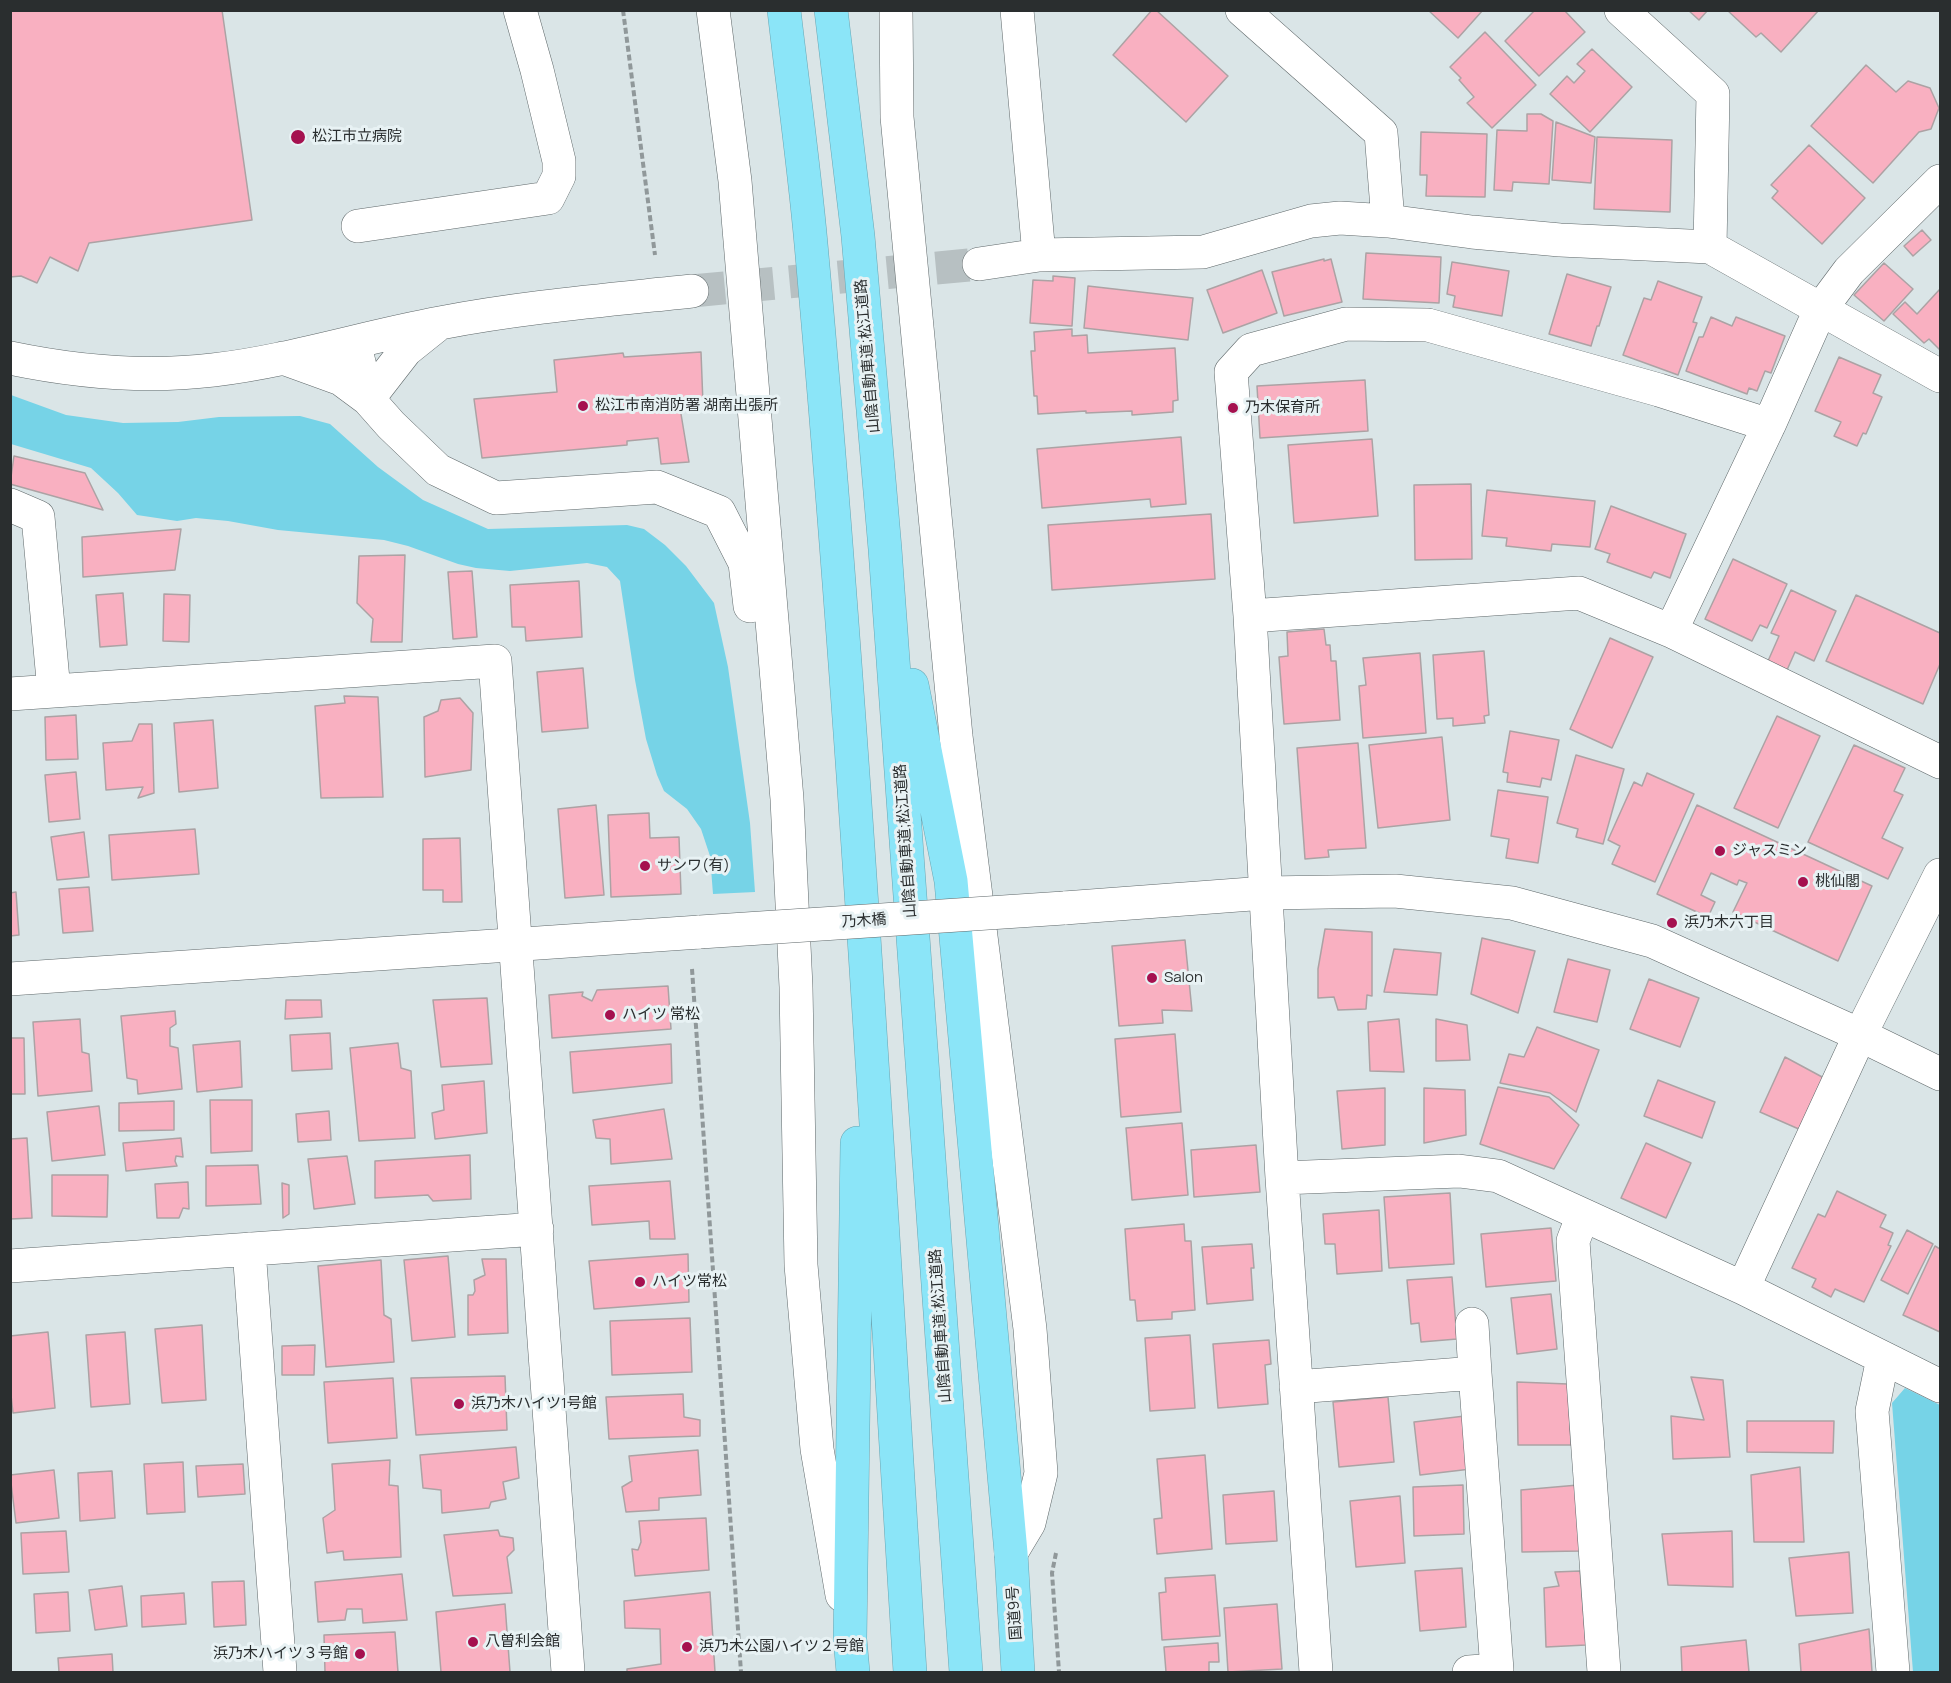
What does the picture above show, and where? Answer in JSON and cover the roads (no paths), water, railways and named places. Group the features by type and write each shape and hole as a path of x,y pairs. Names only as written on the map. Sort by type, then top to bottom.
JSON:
{"highway":[{"path":"784,10 811,251 861,887 910,1672"},
{"name":"山陰自動車道;松江道路","path":"831,10 858,236 885,549 966,1672"},
{"name":"国道9号","path":"885,549 951,881 1011,1552 1018,1672"},
{"path":"853,1672 850,1639 861,887"}],"street":[{"path":"358,226 548,198 559,176 559,161 520,10"},
{"path":"713,10 735,181 787,799 796,987 801,1265 817,1449 850,1639"},
{"path":"896,10 897,117 956,736 1033,1362 1041,1473 1029,1523 1011,1552"},
{"path":"1017,10 1039,255"},
{"path":"1242,10 1381,133 1388,221"},
{"path":"1621,10 1713,94 1710,247"},
{"path":"1671,631 1769,425 1820,310 1850,271 1941,181"},
{"path":"979,264 1039,255 1203,252 1311,221 1340,218 1560,240 1710,247 1941,376"},
{"path":"10,358 55,367 150,374 214,370 284,358 440,323 491,314 692,291"},
{"path":"368,399 406,350 440,323"},
{"path":"1316,1672 1282,1178 1250,616 1231,372 1251,350 1346,324 1428,325 1659,390 1769,425"},
{"path":"354,342 368,399"},
{"path":"284,358 341,379 368,399 411,446 438,470 496,498 657,487 719,512 745,563 763,711 787,799"},
{"path":"10,505 38,517 54,691"},
{"path":"1250,616 1579,592 1671,631 1941,762"},
{"path":"10,694 495,661 568,1672"},
{"path":"1743,1288 1860,1035 1941,875"},
{"name":"乃木橋","path":"10,980 1265,893 1395,891 1512,903 1653,941 1941,1074"},
{"path":"1282,1178 1459,1172 1498,1176 1743,1288 1941,1386"},
{"path":"1583,1215 1573,1241 1604,1672"},
{"path":"10,1266 537,1229"},
{"path":"249,1249 280,1672"},
{"path":"1472,1324 1488,1672"},
{"path":"1883,1358 1872,1410 1893,1672"},
{"path":"1296,1387 1475,1373"}],"tunnel":[{"path":"692,291 979,264"}],"place":[{"name":"松江市立病院","path":"298,137"},
{"name":"松江市南消防署 湖南出張所","path":"583,406"},
{"name":"乃木保育所","path":"1233,408"},
{"name":"ジャスミン","path":"1720,851"},
{"name":"サンワ(有)","path":"645,866"},
{"name":"桃仙閣","path":"1803,882"},
{"name":"浜乃木六丁目","path":"1672,923"},
{"name":"Salon","path":"1152,978"},
{"name":"ハイツ 常松","path":"610,1015"},
{"name":"ハイツ常松","path":"640,1282"},
{"name":"浜乃木ハイツ1号館","path":"459,1404"},
{"name":"八曽利会館","path":"473,1642"},
{"name":"浜乃木公園ハイツ２号館","path":"687,1647"},
{"name":"浜乃木ハイツ３号館","path":"360,1654"}]}
